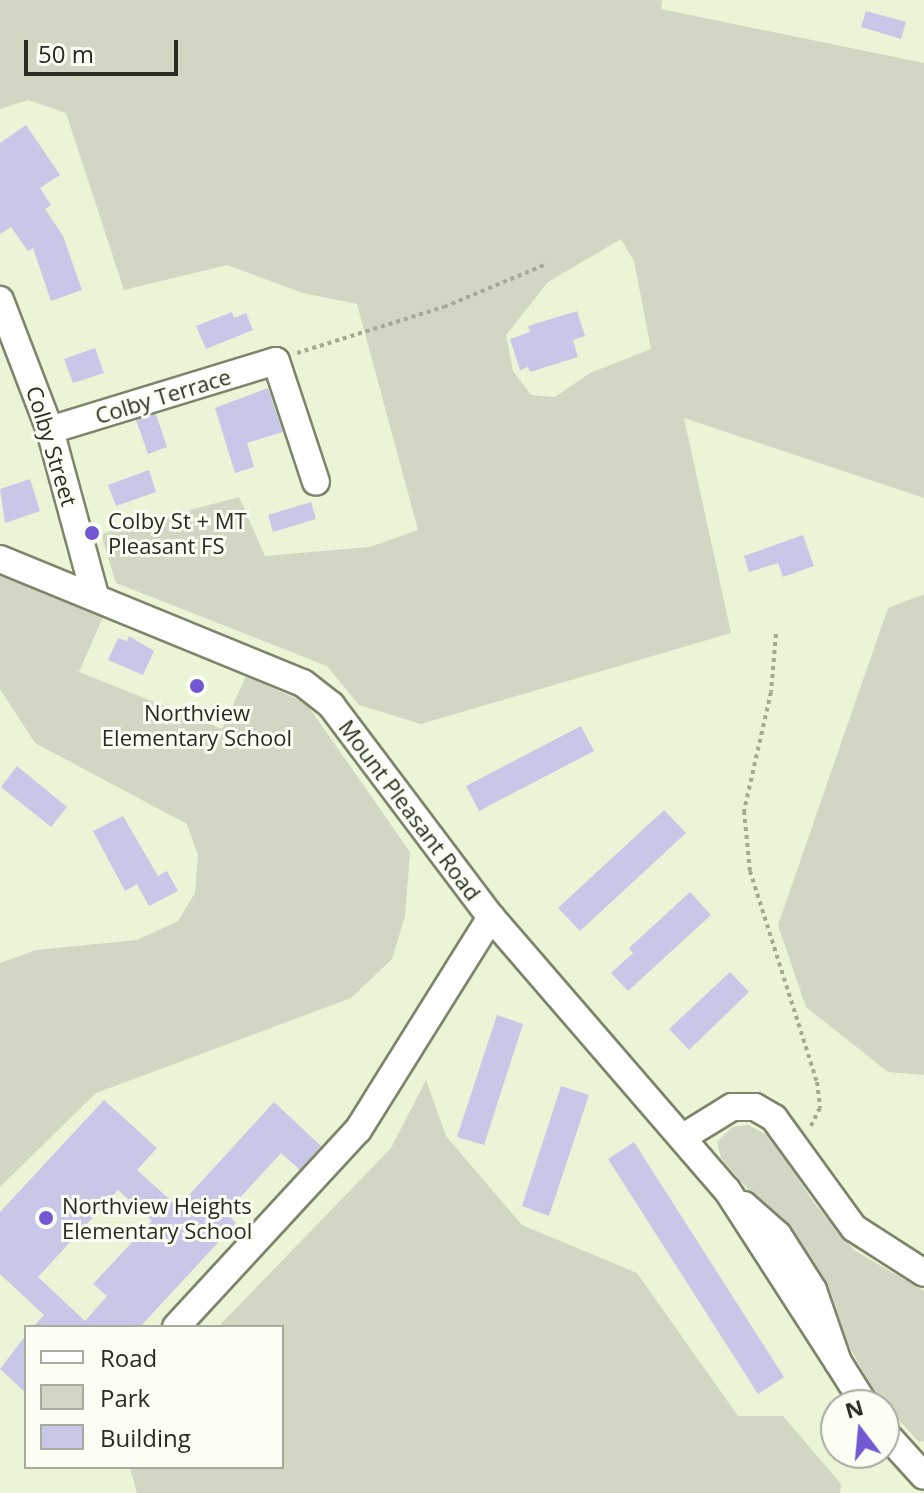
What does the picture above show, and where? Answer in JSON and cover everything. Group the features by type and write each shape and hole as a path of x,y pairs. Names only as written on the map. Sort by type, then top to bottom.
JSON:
{"street":[{"name":"Colby Street","path":"0,300 50,430 95,596"},
{"name":"Colby Terrace","path":"50,430 276,361"},
{"path":"276,361 316,482"},
{"name":"Mount Pleasant Road","path":"0,559 303,683 331,705 491,917 685,1136 727,1190 855,1389"},
{"path":"178,1325 358,1130 491,917"},
{"path":"685,1136 732,1107 755,1107 774,1118 854,1228 924,1273"},
{"path":"900,1450 924,1476"}],"path":[{"path":"276,361 444,307 547,264"},
{"path":"776,634 771,692 744,811 750,871 817,1082 820,1108 799,1153"}],"green space":[{"path":"0,0 662,0 661,9 924,63 924,498 684,418 731,633 421,724 359,705 327,666 116,583 101,534 239,497 265,556 370,547 418,530 357,304 303,293 227,265 124,290 66,113 28,100 0,109","holes":["621,239 634,261 651,349 590,373 555,397 531,395 513,371 506,335 548,282"]},
{"path":"0,575 103,617 79,672 222,729 246,676 306,703 410,852 405,916 392,959 351,998 96,1093 0,1187 0,963 36,950 137,940 178,921 195,893 198,855 187,824 35,743 0,689"},
{"path":"924,594 924,1075 888,1072 806,1007 778,925 888,608"},
{"path":"426,1080 446,1136 522,1225 637,1273 738,1416 783,1416 820,1459 820,1469 828,1469 841,1484 840,1493 137,1493 131,1469 284,1469 284,1325 220,1325 391,1148"},
{"path":"748,1125 771,1137 814,1203 854,1250 924,1291 924,1441 919,1442 900,1421 900,1389 873,1389 784,1231 721,1158 717,1142 732,1127"}],"building":[{"path":"866,11 906,22 901,39 861,27"},
{"path":"26,125 60,175 40,188 51,205 45,209 63,236 82,290 51,301 33,248 28,251 11,227 0,234 0,143"},
{"path":"577,311 585,336 573,340 578,357 530,372 528,367 520,370 510,339 530,332 528,326"},
{"path":"232,312 234,318 246,313 253,330 206,349 196,326"},
{"path":"95,348 104,373 73,383 64,359"},
{"path":"268,388 283,432 247,443 254,467 235,473 215,408"},
{"path":"156,414 167,447 148,454 136,420"},
{"path":"149,470 156,492 116,506 108,485"},
{"path":"30,479 40,511 5,523 0,489"},
{"path":"311,502 316,519 273,532 268,515"},
{"path":"803,535 814,566 783,577 778,563 749,572 744,556"},
{"path":"129,636 154,651 143,675 108,660 118,638 127,641"},
{"path":"581,726 594,751 479,811 466,786"},
{"path":"17,766 67,807 51,827 1,787"},
{"path":"664,810 686,833 580,931 558,908"},
{"path":"123,816 158,876 167,871 178,891 149,906 137,884 125,891 93,831"},
{"path":"690,892 711,915 628,991 611,973 633,953 629,948"},
{"path":"730,972 749,992 689,1050 669,1029"},
{"path":"497,1015 523,1024 484,1145 457,1137"},
{"path":"561,1086 589,1095 549,1216 522,1206"},
{"name":"Northview Heights Elementary School","path":"104,1100 157,1148 137,1170 178,1207 274,1102 321,1146 300,1170 281,1153 226,1213 236,1223 142,1325 35,1325 44,1315 0,1274 0,1212","holes":["118,1190 152,1221 93,1284 107,1296 85,1321 38,1277"]},
{"path":"634,1142 784,1377 758,1394 608,1159"},
{"path":"24,1338 24,1391 0,1369"}],"place":[{"name":"Colby St + MT Pleasant FS","path":"92,533"},
{"name":"Northview Elementary School","path":"197,686"},
{"name":"Northview Heights Elementary School","path":"46,1218"}]}
